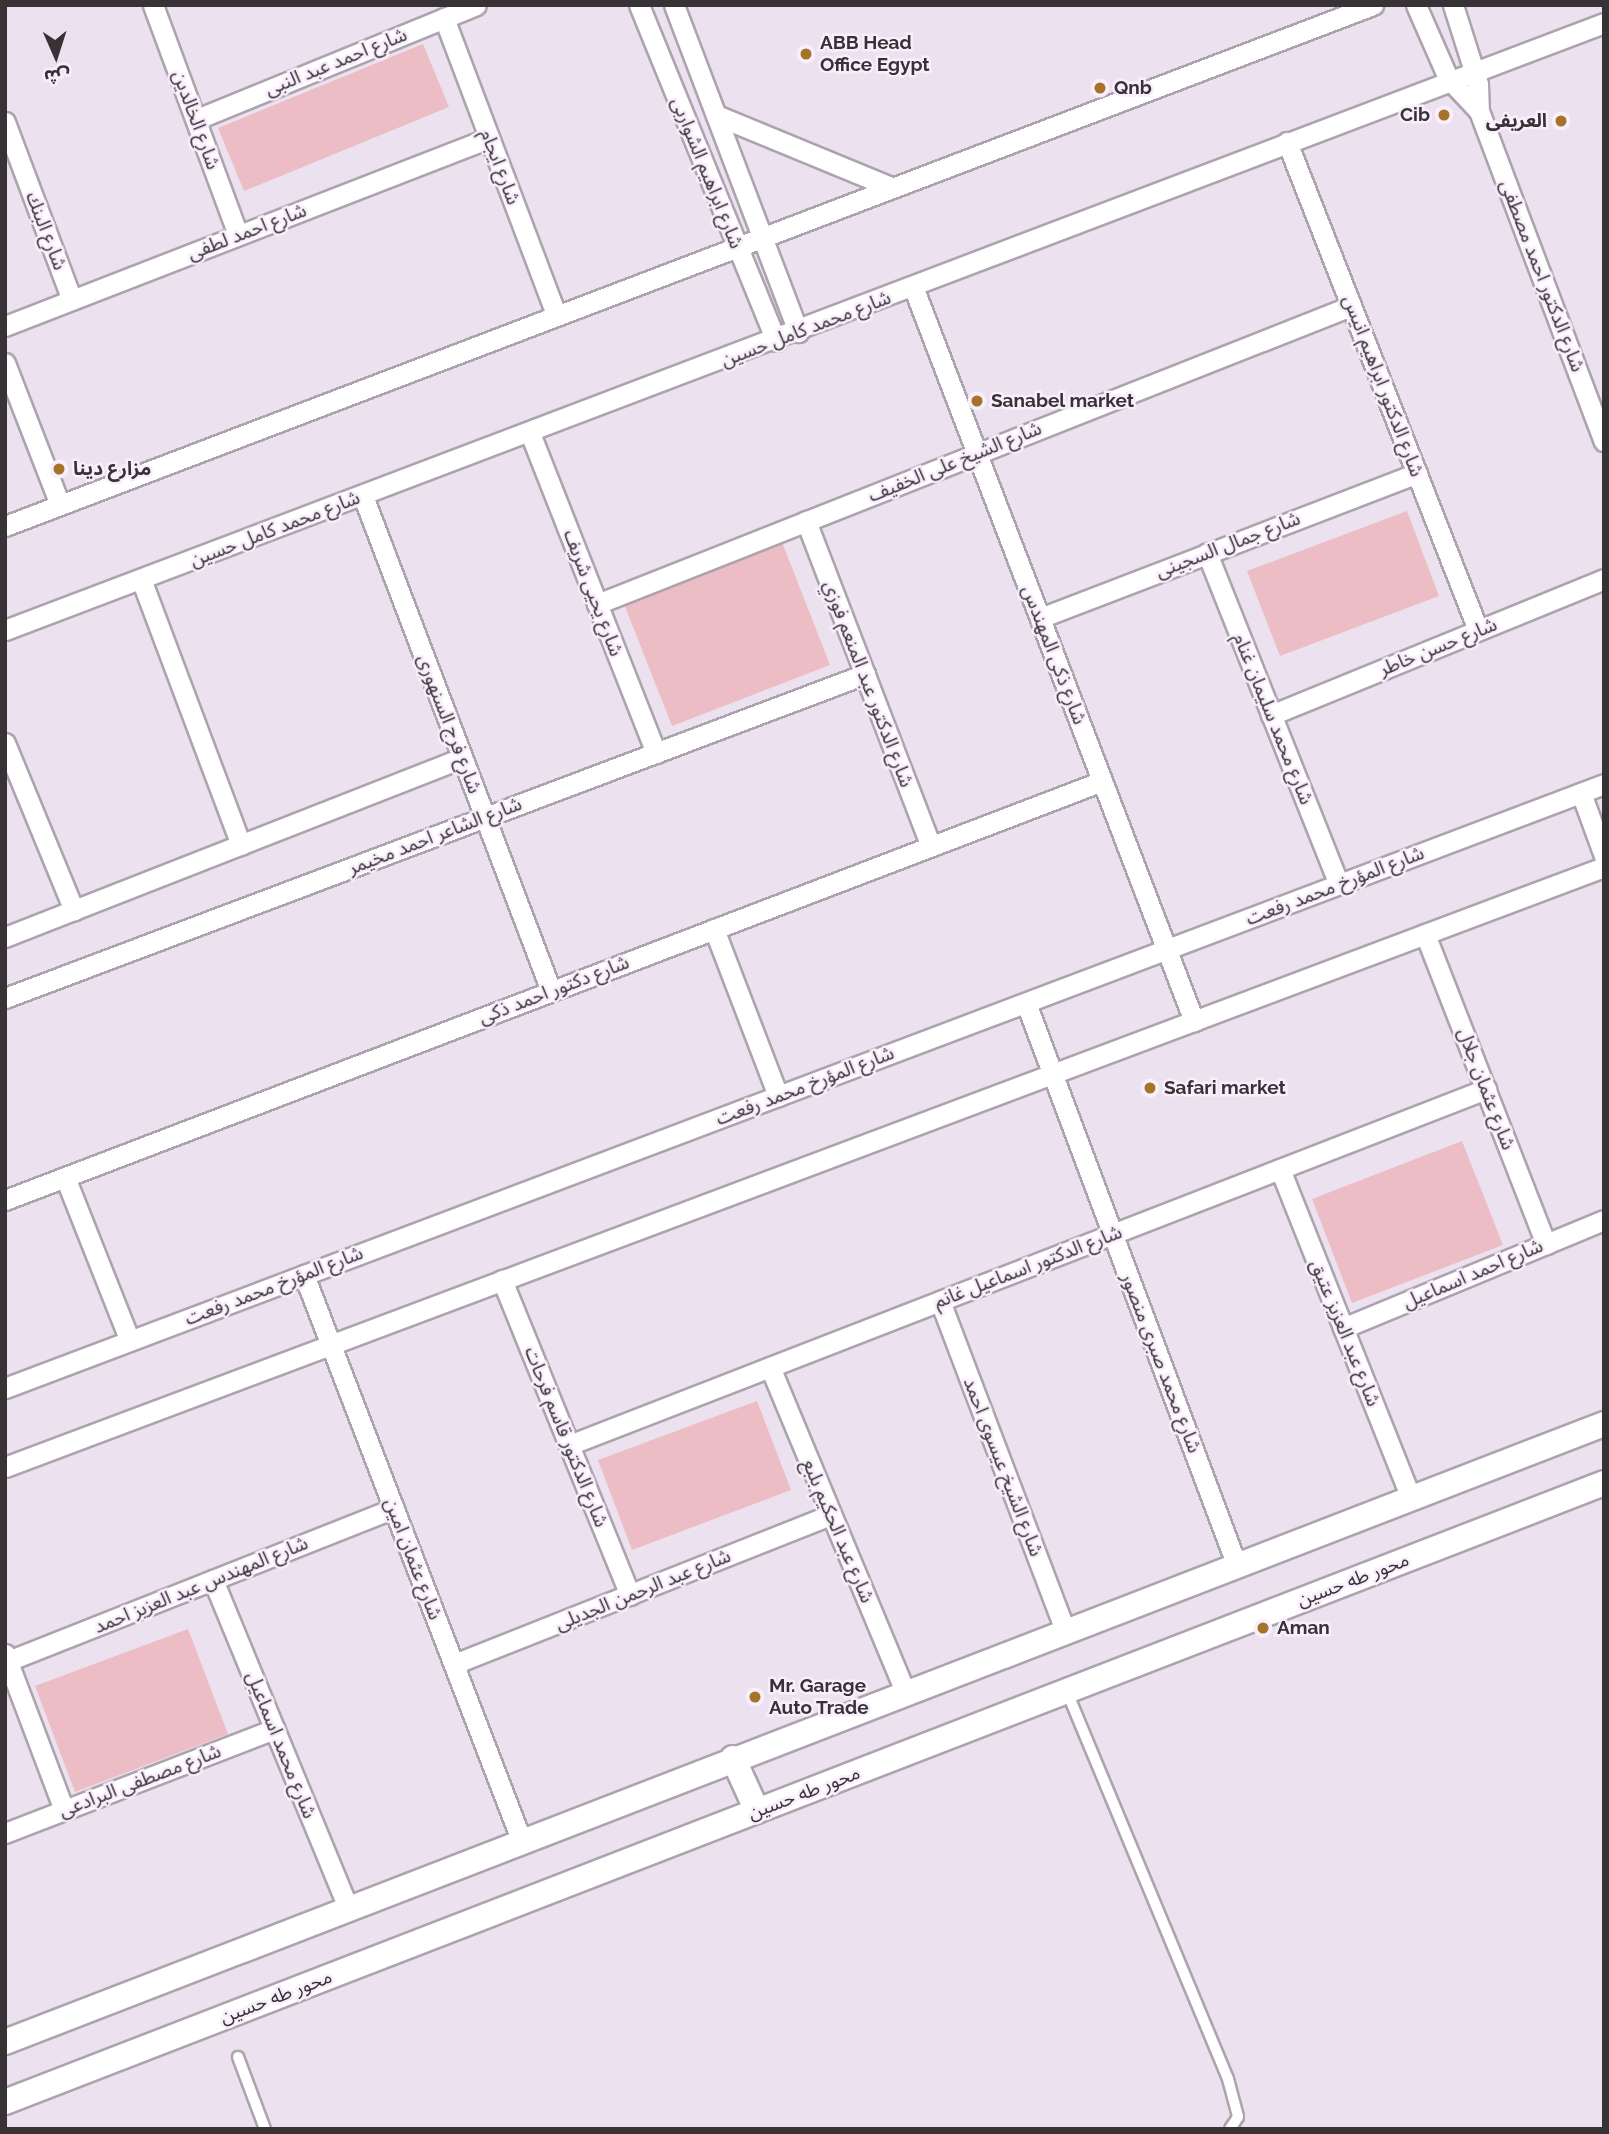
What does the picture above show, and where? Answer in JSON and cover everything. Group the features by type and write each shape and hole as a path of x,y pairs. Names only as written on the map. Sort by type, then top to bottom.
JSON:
{"street":[{"name":"شارع الخالدين","path":"153,5 238,235"},
{"name":"شارع احمد عبد النبى","path":"197,119 476,5"},
{"name":"شارع ابراهيم الشواربى","path":"639,5 776,341"},
{"name":"شارع ابراهيم الشواربى","path":"674,5 798,332"},
{"path":"5,526 1373,5"},
{"name":"شارع الدكتور احمد مصطفى","path":"1416,5 1448,78 1479,111"},
{"name":"شارع الدكتور احمد مصطفى","path":"1453,5 1474,69 1479,111 1604,441"},
{"name":"شارع ايجام","path":"444,18 556,316"},
{"name":"شارع محمد كامل حسين","path":"5,630 914,289 1448,78 1604,23"},
{"path":"716,116 891,187"},
{"name":"شارع البنك","path":"5,122 72,300"},
{"name":"شارع احمد لطفى","path":"5,326 489,138"},
{"name":"شارع الدكتور ابراهيم انيس","path":"1287,142 1478,631"},
{"name":"شارع ذكى المهندس","path":"914,289 1194,1021"},
{"name":"شارع الشيخ على الخفيف","path":"597,604 1351,306"},
{"path":"5,363 60,505"},
{"name":"شارع يحيى شريف","path":"530,433 656,753"},
{"name":"شارع جمال السجينى","path":"1040,618 1417,472"},
{"name":"شارع فرج السنهورى","path":"363,496 551,992"},
{"name":"شارع الدكتور عبد المنعم فوزي","path":"806,521 931,846"},
{"name":"شارع محمد سليمان غنام","path":"1207,554 1339,884"},
{"path":"141,579 241,845"},
{"name":"شارع حسن خاطر","path":"1271,715 1604,579"},
{"name":"شارع الشاعر احمد مخيمر","path":"5,998 865,674"},
{"path":"5,743 74,910"},
{"path":"5,937 462,758"},
{"name":"شارع دكتور احمد ذكى","path":"5,1200 1102,781"},
{"name":"شارع المؤرخ محمد رفعت","path":"5,1388 1604,784"},
{"path":"1581,793 1604,856"},
{"path":"5,1467 1604,867"},
{"path":"714,929 778,1096"},
{"name":"شارع عثمان جلال","path":"1425,934 1546,1244"},
{"name":"شارع محمد صبرى منصور","path":"1026,1003 1237,1566"},
{"name":"شارع الدكتور اسماعيل غانم","path":"569,1445 1486,1089"},
{"name":"شارع عبد العزيز عتيق","path":"1280,1169 1411,1498"},
{"path":"65,1177 130,1340"},
{"name":"شارع احمد اسماعيل","path":"1343,1328 1604,1220"},
{"name":"شارع عثمان امين","path":"304,1275 522,1842"},
{"name":"شارع الدكتور قاسم فرحات","path":"502,1280 630,1595"},
{"name":"شارع الشيخ عيسوى احمد","path":"940,1301 1066,1632"},
{"name":"شارع عبد الحكيم بلبع","path":"770,1367 906,1694"},
{"path":"5,2042 733,1758 906,1694 1604,1424"},
{"name":"محور طه حسين","path":"5,2102 1604,1483"},
{"name":"شارع المهندس عبد العزيز احمد","path":"6,1658 394,1508"},
{"name":"شارع عبد الرحمن الجديلى","path":"454,1664 831,1515"},
{"name":"شارع محمد اسماعيل","path":"213,1580 349,1909"},
{"path":"6,1658 64,1810"},
{"name":"شارع مصطفى البرادعى","path":"5,1833 275,1729"},
{"path":"733,1758 757,1811"}],"lane":[{"path":"1067,1691 1228,2079 1238,2117 1230,2129"},
{"path":"238,2057 265,2129"}],"shaded area":[{"path":"423,44 449,107 244,191 218,128"},
{"path":"1407,511 1439,596 1280,656 1247,571"},
{"path":"782,542 830,665 672,726 624,604"},
{"path":"1462,1141 1503,1245 1352,1303 1312,1199"},
{"path":"757,1401 791,1490 632,1550 598,1460"},
{"path":"188,1629 228,1734 75,1792 35,1686"}],"place":[{"name":"ABB Head Office Egypt","path":"806,54"},
{"name":"Qnb","path":"1100,88"},
{"name":"Cib","path":"1444,115"},
{"name":"العريفى","path":"1561,121"},
{"name":"Sanabel market","path":"977,401"},
{"name":"مزارع دينا","path":"59,469"},
{"name":"Safari market","path":"1150,1088"},
{"name":"Aman","path":"1263,1628"},
{"name":"Mr. Garage Auto Trade","path":"755,1697"}]}
